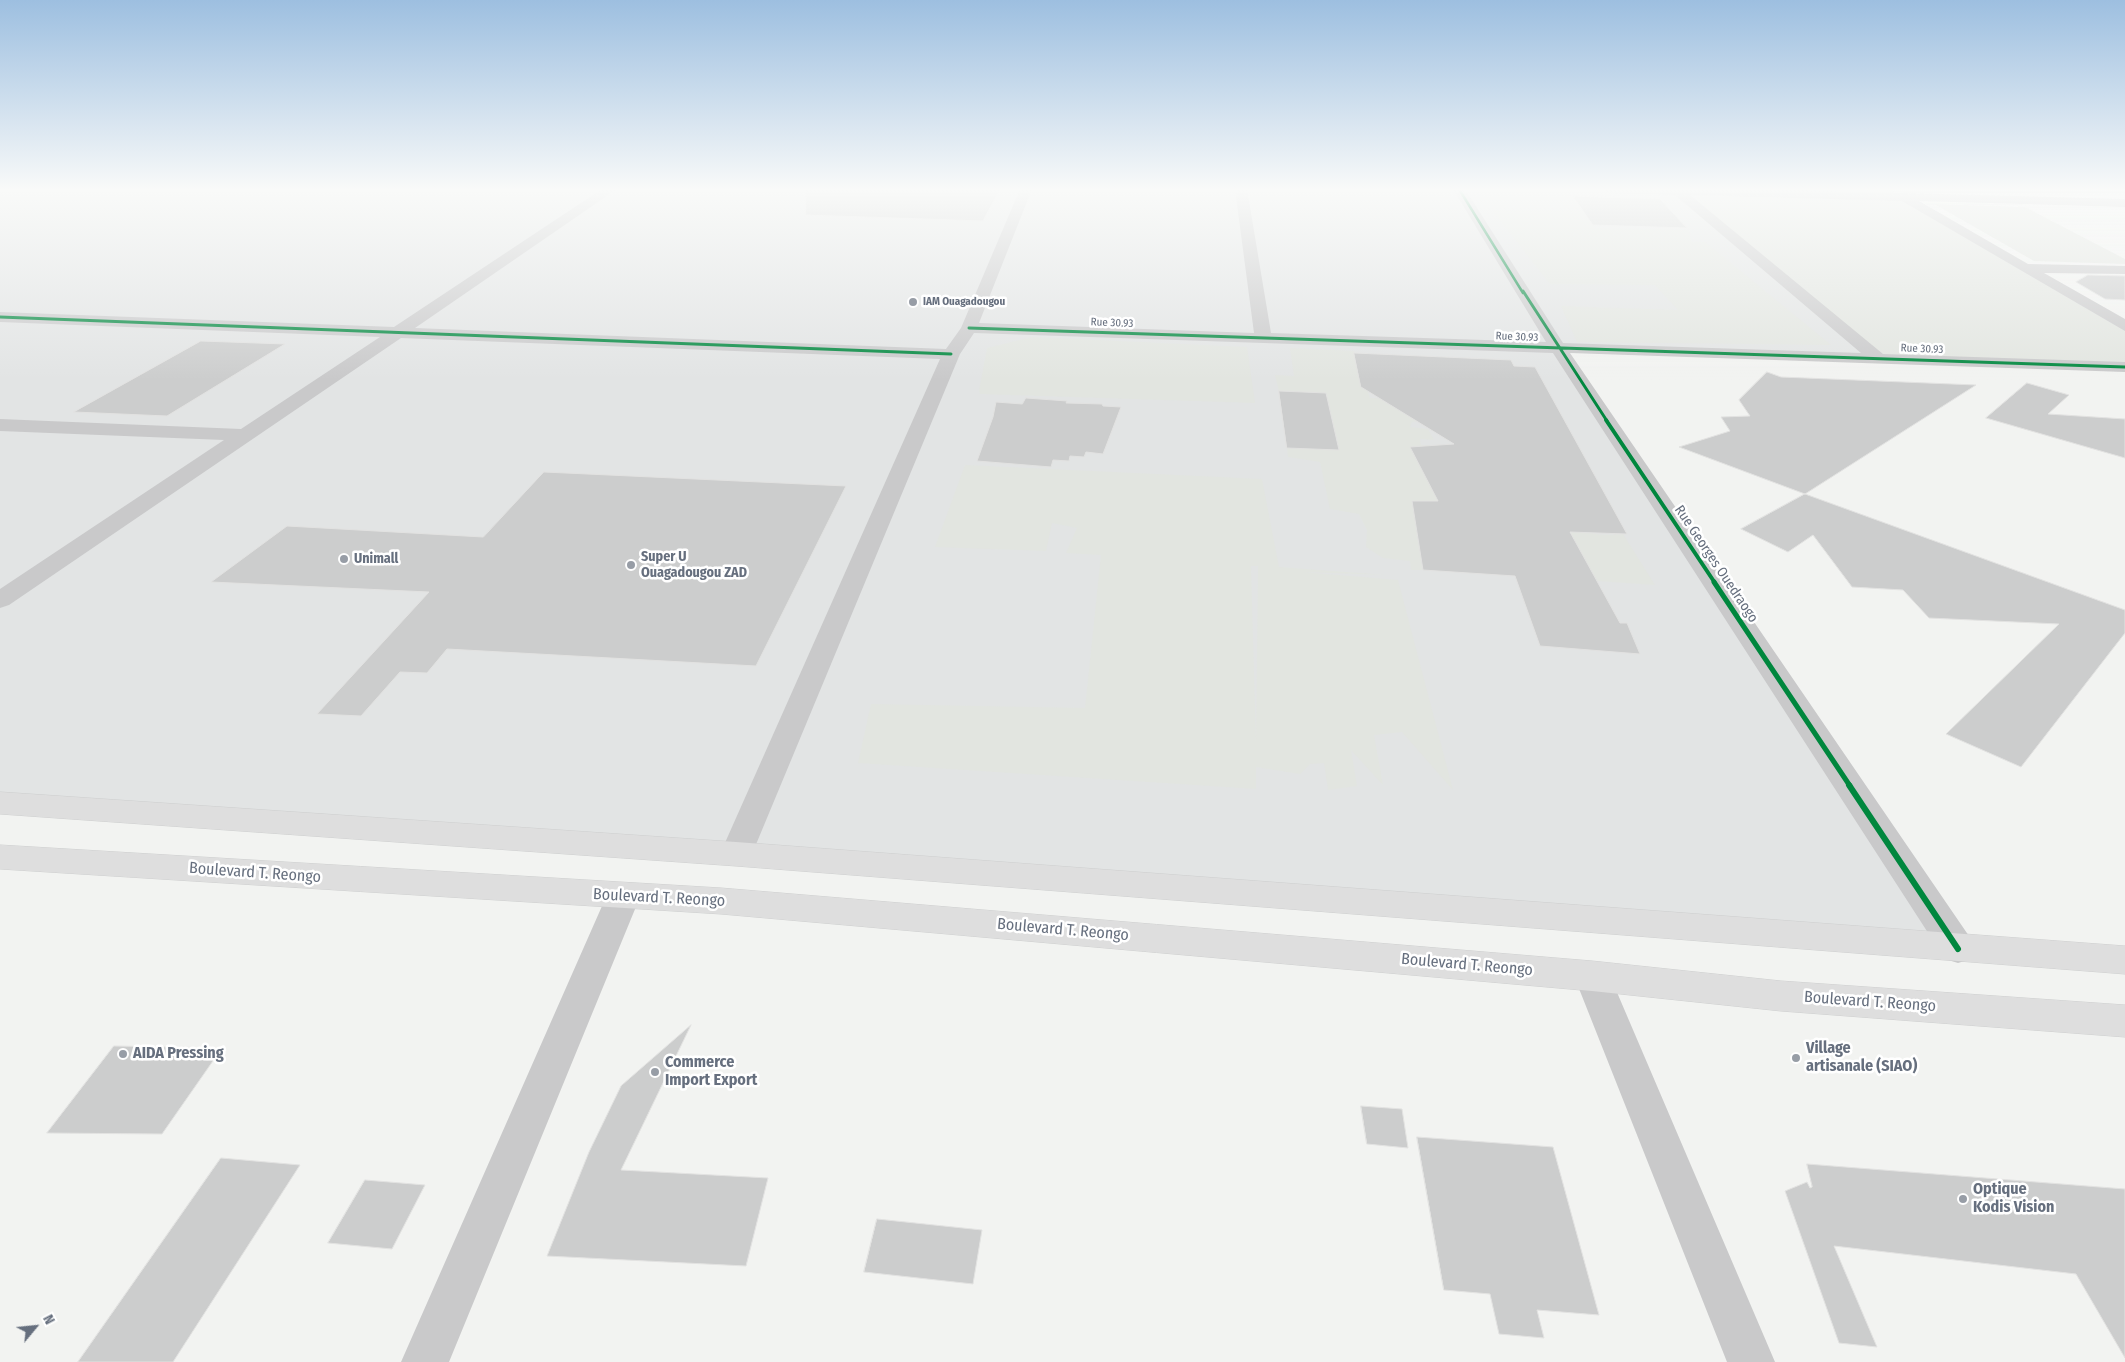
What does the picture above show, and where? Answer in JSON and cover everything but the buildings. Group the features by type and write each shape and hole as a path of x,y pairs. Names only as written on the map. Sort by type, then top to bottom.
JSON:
{"main road":[{"path":"0,803 736,854 1958,949 2125,960"},
{"name":"Boulevard T. Reongo","path":"0,857 622,897 721,901 1592,976 1781,996 2125,1022"}],"street":[{"path":"0,600 515,253"},
{"path":"736,854 951,354 969,328 1000,253"},
{"path":"1250,253 1263,337"},
{"name":"Rue Georges Ouedraogo","path":"1499,253 1558,348 1958,949"},
{"path":"1752,253 1878,358"},
{"path":"1998,253 2125,326"},
{"path":"2024,268 2125,270"},
{"path":"0,317 951,354"},
{"name":"Rue 30.93","path":"969,328 2125,367"},
{"path":"0,425 243,435"},
{"path":"425,1362 622,897"},
{"path":"1592,976 1751,1362"}],"shaded area":[{"path":"0,253 1995,253 2125,330 2125,367 1559,348 1958,949 0,808"},
{"path":"1525,253 1718,253 1831,345 1577,342 1561,306 1678,310 1655,285 1550,284"},
{"path":"1753,253 1991,253 2125,331 2125,366 1875,355"},
{"path":"2019,253 2113,253 2125,259 2125,264 2034,261"},
{"path":"1032,337 1247,347 1255,403 980,394 987,348"},
{"path":"1290,348 1354,351 1370,398 1421,400 1420,410 1402,413 1428,421 1412,422 1410,427 1428,429 1434,440 1420,439 1421,445 1436,445 1410,447 1423,472 1588,533 1623,534 1655,585 1597,581 1573,538 1417,531 1423,570 1411,570 1410,561 1383,558 1366,547 1367,530 1359,514 1330,509 1320,462 1288,457 1287,448 1339,448 1326,393 1279,391 1275,375 1294,376"},
{"path":"965,465 1262,479 1279,567 1386,575 1303,572 1398,580 1453,790 1402,732 1374,735 1383,785 1351,750 1357,786 1328,790 1324,763 1310,764 1300,774 1256,767 1256,789 858,763 871,704 1085,708 1101,555 1066,553 1077,528 1052,523 1046,551 935,547","holes":["1251,566 1258,566 1256,745"]}],"cycle path":[{"path":"1499,253 1558,348 1958,949"},
{"path":"0,317 951,354"},
{"path":"969,328 2125,367"}],"place":[{"name":"IAM Ouagadougou","path":"913,302"},
{"name":"Unimall","path":"344,559"},
{"name":"Super U Ouagadougou ZAD","path":"631,565"},
{"name":"AIDA Pressing","path":"123,1054"},
{"name":"Village artisanale (SIAO)","path":"1796,1058"},
{"name":"Commerce Import Export","path":"655,1072"},
{"name":"Optique Kodis Vision","path":"1963,1199"}]}
